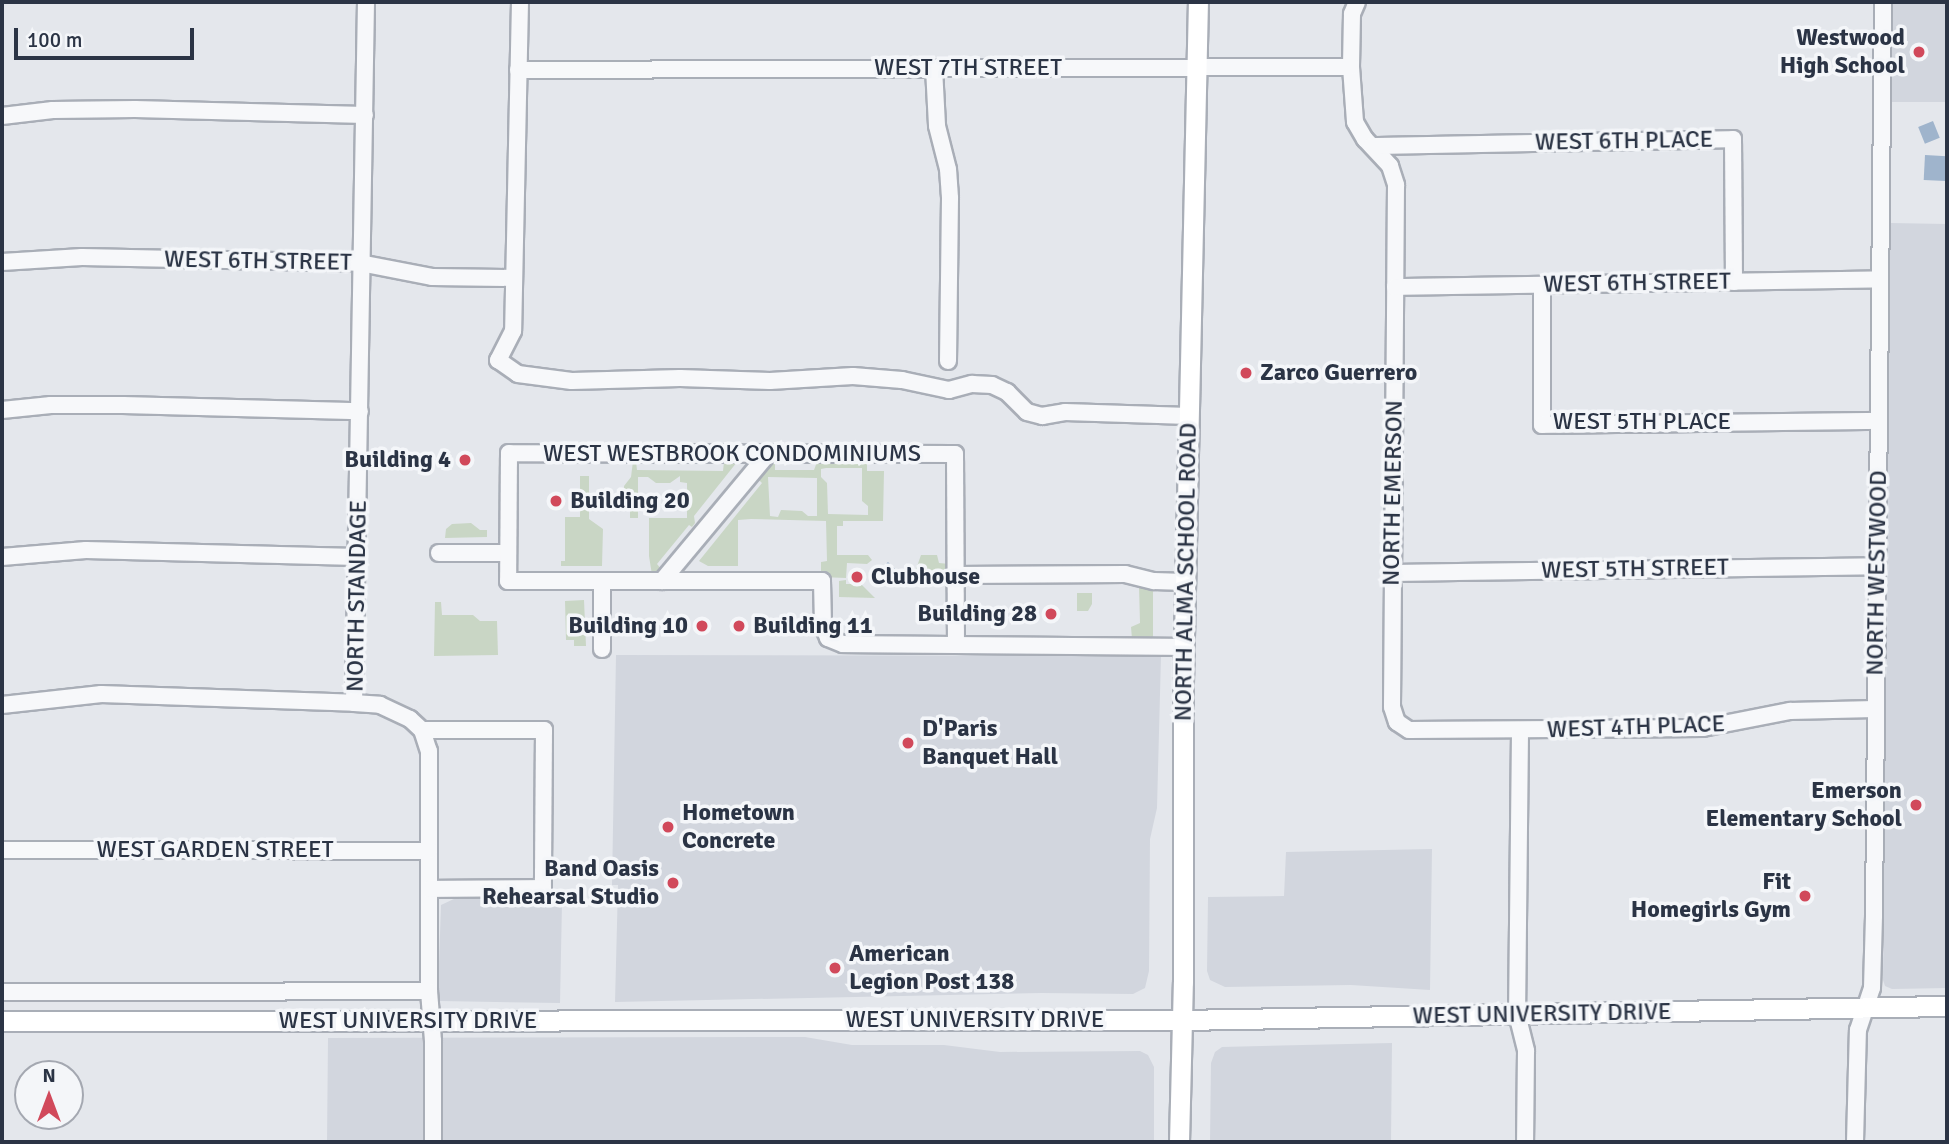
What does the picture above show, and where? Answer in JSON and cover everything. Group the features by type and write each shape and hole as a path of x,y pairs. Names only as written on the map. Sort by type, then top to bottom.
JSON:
{"main road":[{"name":"NORTH ALMA SCHOOL ROAD","path":"1179,1142 1185,582 1198,2"},
{"name":"WEST UNIVERSITY DRIVE","path":"2,1021 1181,1020 1947,1006"}],"street":[{"name":"NORTH STANDAGE","path":"366,2 354,703 380,705 399,712 422,730"},
{"path":"520,2 513,331 498,360 518,374 572,381 680,378 770,381 853,376 902,380 949,390 972,384 992,385 1007,392 1027,412 1042,416 1065,412 1189,416"},
{"path":"1351,67 1352,15 1357,2"},
{"name":"NORTH WESTWOOD","path":"1855,1142 1858,1030 1872,985 1883,2"},
{"name":"WEST 7TH STREET","path":"518,70 1351,67"},
{"name":"NORTH EMERSON","path":"1351,67 1355,122 1390,166 1396,185 1392,707 1397,722"},
{"path":"934,68 937,126 948,169 949,188 948,362"},
{"path":"2,116 53,110 135,109 365,115"},
{"name":"WEST 6TH PLACE","path":"1372,146 1733,139 1734,282"},
{"name":"WEST 6TH STREET","path":"2,262 82,257 360,263 432,277 513,278"},
{"name":"WEST 6TH STREET","path":"1395,287 1880,279"},
{"name":"WEST 5TH PLACE","path":"1542,285 1542,425 1879,421"},
{"path":"2,410 51,405 123,405 360,411"},
{"name":"WEST WESTBROOK CONDOMINIUMS","path":"508,553 509,453 955,454 956,575"},
{"path":"662,581 768,454"},
{"path":"2,557 86,550 357,557"},
{"path":"439,553 508,553 508,581 822,581 823,626 828,638 843,644 1184,647"},
{"name":"WEST 5TH STREET","path":"1392,573 1878,566"},
{"path":"956,645 956,575 1125,574 1154,581 1185,582"},
{"path":"602,581 602,649"},
{"path":"2,705 102,694 354,703"},
{"name":"WEST 4TH PLACE","path":"1397,722 1409,730 1520,732 1703,728 1790,711 1875,709"},
{"path":"429,889 543,888 544,730 422,730 429,751 431,776 429,850 429,889 429,1021 433,1041 433,1142"},
{"path":"1520,732 1517,1014 1526,1051 1525,1142"},
{"name":"WEST GARDEN STREET","path":"2,850 429,850"},
{"name":"WEST UNIVERSITY DRIVE","path":"2,992 429,991"}],"shaded area":[{"name":"Westwood High School","path":"1892,2 1947,2 1947,102 1892,102"},
{"path":"1890,223 1947,224 1947,988 1892,989 1885,986 1883,980"},
{"path":"616,655 1161,656 1157,808 1150,839 1149,971 1145,988 1133,994 1041,993 615,1002 618,885 612,885"},
{"path":"1432,849 1430,990 1351,985 1225,987 1210,980 1207,971 1208,897 1284,896 1286,852"},
{"path":"543,897 562,902 560,1003 440,1001 441,905 456,898"},
{"path":"805,1037 852,1045 944,1045 1000,1052 1140,1051 1148,1055 1154,1067 1154,1142 327,1142 328,1038"},
{"path":"1392,1043 1391,1142 1210,1142 1211,1063 1215,1052 1222,1047"}],"green space":[{"path":"633,461 636,461 637,470 723,471 724,462 737,462 694,516 695,523 692,527 689,525 657,564 661,569 652,575 649,518 687,518 687,483 680,482 680,476 670,483 656,483 648,477 638,477 638,518 630,518 630,508 624,501 624,486 631,477"},
{"path":"771,461 775,461 775,470 814,470 817,462 867,463 867,471 884,471 883,521 843,521 843,526 837,526 837,555 868,555 872,560 867,564 847,563 846,578 821,577 821,562 827,561 826,521 751,519 738,520 738,566 708,566 699,561 762,483 757,478","holes":["862,468 862,501 868,506 868,515 828,514 827,483 821,477 821,469","768,477 817,478 817,516 808,516 802,511 781,510 778,517 770,516"]},
{"path":"580,476 589,476 589,519 603,529 602,566 561,566 561,561 565,561 565,517 580,517"},
{"path":"471,523 480,530 487,530 487,537 445,538 446,529 452,524"},
{"path":"921,555 937,555 939,563 950,564 950,580 924,586 914,575"},
{"path":"846,580 846,584 861,584 875,598 839,597 839,581"},
{"path":"1139,586 1153,590 1153,639 1132,639 1131,627 1140,623"},
{"path":"1077,593 1092,593 1092,604 1088,611 1077,611"},
{"path":"584,600 586,646 574,646 574,640 566,640 565,601"},
{"path":"435,602 441,602 442,615 473,615 480,621 497,621 498,655 434,656"}],"water":[{"path":"1933,121 1940,138 1925,144 1918,127"},
{"path":"1925,155 1947,156 1946,181 1924,180"},
{"path":"888,562 896,570 879,585 873,576"}],"place":[{"name":"Westwood High School","path":"1919,52"},
{"name":"Zarco Guerrero","path":"1246,373"},
{"name":"Building 4","path":"465,460"},
{"name":"Building 20","path":"556,501"},
{"name":"Clubhouse","path":"857,577"},
{"name":"Building 28","path":"1051,614"},
{"name":"Building 10","path":"702,626"},
{"name":"Building 11","path":"739,626"},
{"name":"D'Paris Banquet Hall","path":"908,743"},
{"name":"Emerson Elementary School","path":"1916,805"},
{"name":"Hometown Concrete","path":"668,827"},
{"name":"Band Oasis Rehearsal Studio","path":"673,883"},
{"name":"Fit Homegirls Gym","path":"1805,896"},
{"name":"American Legion Post 138","path":"835,968"}]}
